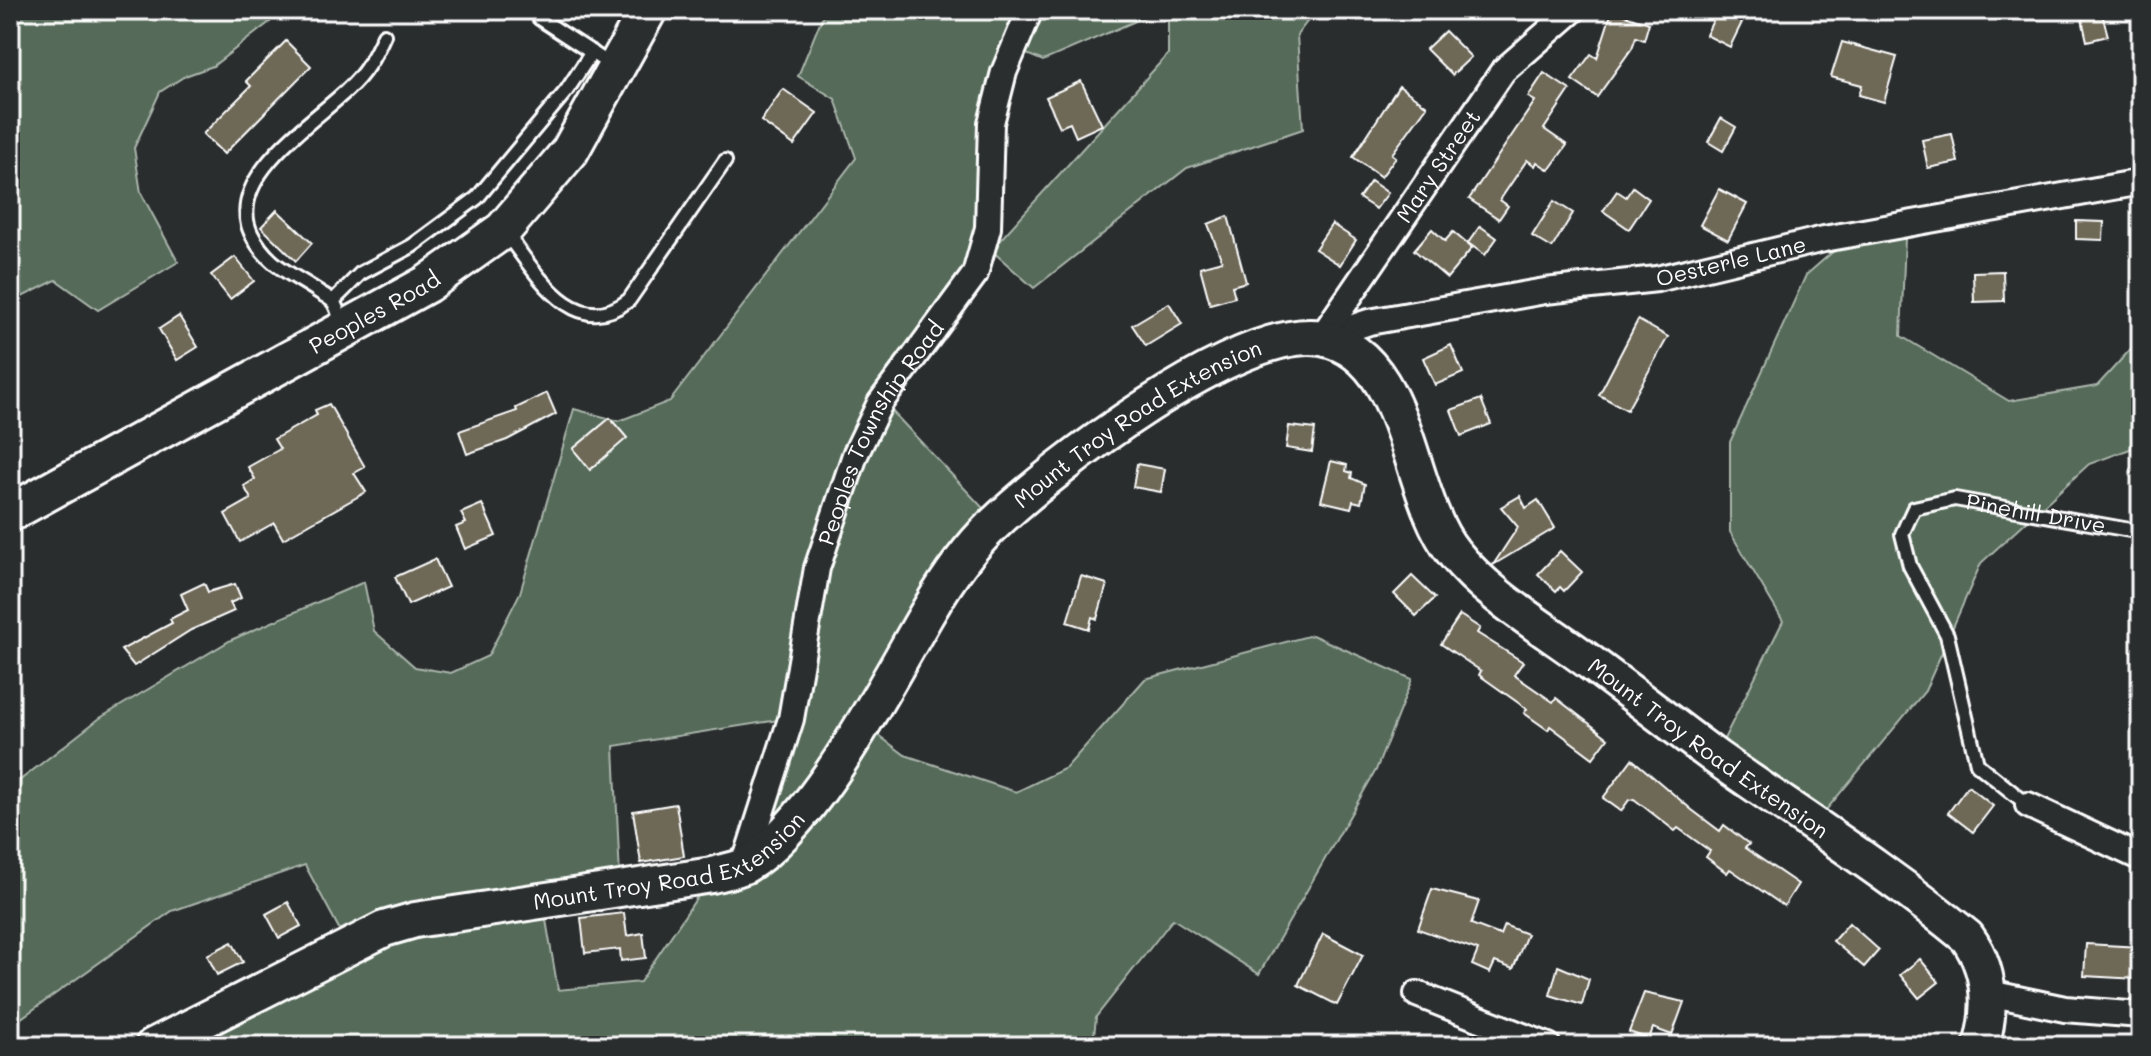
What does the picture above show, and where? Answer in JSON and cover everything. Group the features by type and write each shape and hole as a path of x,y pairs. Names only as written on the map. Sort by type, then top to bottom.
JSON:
{"main road":[{"name":"Peoples Road","path":"10,513 338,315 427,284 503,230 570,151 604,61 648,10"}],"street":[{"name":"Peoples Township Road","path":"744,866 791,719 817,568 855,455 880,403 975,274 988,228 991,123 1004,72 1030,10"},
{"name":"Mary Street","path":"1321,338 1503,71 1573,10"},
{"name":"Oesterle Lane","path":"1321,338 1369,322 1545,291 1657,279 1824,239 2141,182"},
{"name":"Mount Troy Road Extension","path":"153,1046 345,946 399,925 712,875 744,866 807,807 861,725 942,588 989,528 1109,435 1207,370 1263,344 1321,338 1353,349 1380,378 1400,422 1432,517 1454,553 1493,590 1967,937 1979,954 1989,993 1981,1046"},
{"name":"Pinehill Drive","path":"2028,805 2141,858"},
{"path":"1989,993 2065,1009 2141,1015"},
{"path":"1417,994 1548,1046"}],"lane":[{"path":"384,35 372,62 349,89 303,124 271,160 249,197 246,215 264,254 274,267 338,315 361,273 412,246 477,198 567,90 604,61 539,18"},
{"path":"503,230 537,275 573,310 583,314 605,312 629,300 725,161"},
{"name":"Pinehill Drive","path":"2028,805 1977,764 1947,635 1910,566 1902,534 1914,508 1955,499 2141,532"}],"green space":[{"path":"10,10 279,10 271,21 213,66 185,76 160,92 134,148 141,193 178,262 98,310 56,280 10,303"},
{"path":"825,10 1023,10 979,134 980,227 972,259 811,555 778,720 614,746 620,878 342,934 305,865 172,911 10,1026 10,788 100,718 231,640 364,582 374,631 415,667 451,673 488,656 520,593 574,409 619,421 670,401 856,158 835,99 798,76"},
{"path":"1042,10 1161,10 1043,61 1022,52"},
{"path":"1168,10 1316,10 1297,35 1303,129 1187,168 1034,288 991,250 1168,54"},
{"path":"2138,205 2141,205 2141,445 2089,464 1981,563 1925,691 1822,815 1722,743 1783,621 1730,532 1730,442 1806,275 1836,249 1905,238 1901,336 2009,401 2097,386 2139,340"},
{"path":"889,408 983,508 929,577 795,802 763,835 794,739 827,574 839,531"},
{"path":"1312,635 1412,679 1376,770 1259,974 1173,919 1096,1017 1093,1046 180,1046 388,938 545,914 558,990 640,982 702,890 874,732 905,755 1016,792 1066,768 1145,679"}],"building":[{"path":"1718,10 1748,10 1730,47 1706,35"},
{"path":"1612,11 1649,23 1644,40 1636,37 1632,48 1597,97 1572,80 1591,54 1597,58"},
{"path":"2102,14 2108,36 2087,41 2082,19"},
{"path":"1445,31 1471,57 1452,75 1426,49"},
{"path":"286,41 311,66 224,154 203,134 251,86 246,81"},
{"path":"1842,42 1897,57 1884,102 1859,95 1862,85 1831,77"},
{"path":"1544,73 1570,90 1544,129 1567,145 1549,170 1527,160 1500,200 1508,206 1499,219 1469,199 1535,101 1528,97"},
{"path":"1081,81 1102,125 1076,137 1070,123 1060,127 1046,97"},
{"path":"1399,86 1427,106 1392,154 1396,157 1381,177 1353,157"},
{"path":"783,89 817,113 794,145 761,121"},
{"path":"1721,118 1736,127 1723,151 1708,142"},
{"path":"1952,134 1958,162 1928,168 1922,140"},
{"path":"1371,181 1388,193 1376,209 1359,198"},
{"path":"1633,187 1649,199 1629,229 1603,211 1617,191 1626,197"},
{"path":"1719,189 1747,204 1728,240 1700,225"},
{"path":"1554,201 1573,213 1552,248 1532,236"},
{"path":"277,210 312,243 296,261 261,227"},
{"path":"1228,216 1246,282 1232,286 1235,297 1210,304 1200,267 1222,261 1208,224"},
{"path":"2076,221 2104,222 2103,240 2076,239"},
{"path":"1332,224 1356,240 1340,265 1315,249"},
{"path":"1480,226 1497,238 1485,255 1468,243"},
{"path":"1432,229 1445,241 1453,232 1472,248 1447,278 1414,250"},
{"path":"235,257 254,281 230,299 211,275"},
{"path":"2003,271 2004,301 1974,302 1973,272"},
{"path":"1169,303 1182,324 1146,346 1132,325"},
{"path":"179,316 198,347 177,360 159,329"},
{"path":"1638,320 1668,337 1627,410 1599,395"},
{"path":"1451,345 1463,373 1435,385 1423,358"},
{"path":"547,393 556,414 507,440 467,454 459,431 517,411 516,408"},
{"path":"1481,399 1491,424 1461,436 1451,410"},
{"path":"329,404 365,467 354,473 366,492 283,539 274,523 240,542 225,514 251,499 244,486 255,479 248,467 280,449 274,439 317,415 315,410"},
{"path":"610,418 627,438 590,470 573,449"},
{"path":"1289,426 1315,429 1312,452 1286,448"},
{"path":"1331,461 1347,465 1346,471 1352,473 1351,478 1365,484 1361,503 1353,501 1351,508 1321,501"},
{"path":"1137,464 1165,469 1161,492 1133,487"},
{"path":"1520,496 1526,508 1538,500 1555,528 1493,565 1518,527 1501,507"},
{"path":"482,504 496,536 465,549 456,527 466,523 461,513"},
{"path":"1560,551 1582,572 1564,591 1560,587 1556,591 1538,574"},
{"path":"435,559 448,587 408,605 395,577"},
{"path":"1081,576 1107,584 1097,619 1092,617 1089,629 1067,622"},
{"path":"1412,576 1435,598 1416,616 1394,594"},
{"path":"204,583 208,592 235,584 241,598 230,603 234,611 191,630 134,666 121,650 172,623 170,619 188,610 181,594"},
{"path":"1460,615 1480,628 1477,633 1523,662 1514,675 1553,702 1556,698 1608,738 1593,758 1550,726 1548,730 1524,713 1527,709 1479,675 1481,671 1441,644"},
{"path":"1632,759 1692,810 1720,831 1724,825 1749,844 1745,848 1798,884 1784,906 1730,869 1727,873 1706,857 1710,851 1678,828 1675,831 1634,799 1629,800 1621,811 1603,798"},
{"path":"1968,786 1993,806 1973,832 1948,813"},
{"path":"676,804 684,856 641,863 633,811"},
{"path":"1432,889 1479,901 1471,924 1500,935 1504,925 1527,934 1513,969 1495,962 1490,973 1472,965 1478,950 1418,929"},
{"path":"288,902 301,926 279,938 266,914"},
{"path":"624,913 627,936 643,933 646,958 621,961 620,949 585,953 581,918"},
{"path":"1849,923 1879,950 1864,967 1833,941"},
{"path":"1323,934 1363,955 1337,1005 1298,985"},
{"path":"232,942 243,962 217,975 207,955"},
{"path":"2086,944 2140,947 2138,979 2084,976"},
{"path":"1920,959 1939,982 1919,998 1900,975"},
{"path":"1558,966 1589,979 1582,1005 1550,995"},
{"path":"1644,993 1684,1002 1672,1035 1653,1028 1649,1039 1629,1032"}]}
